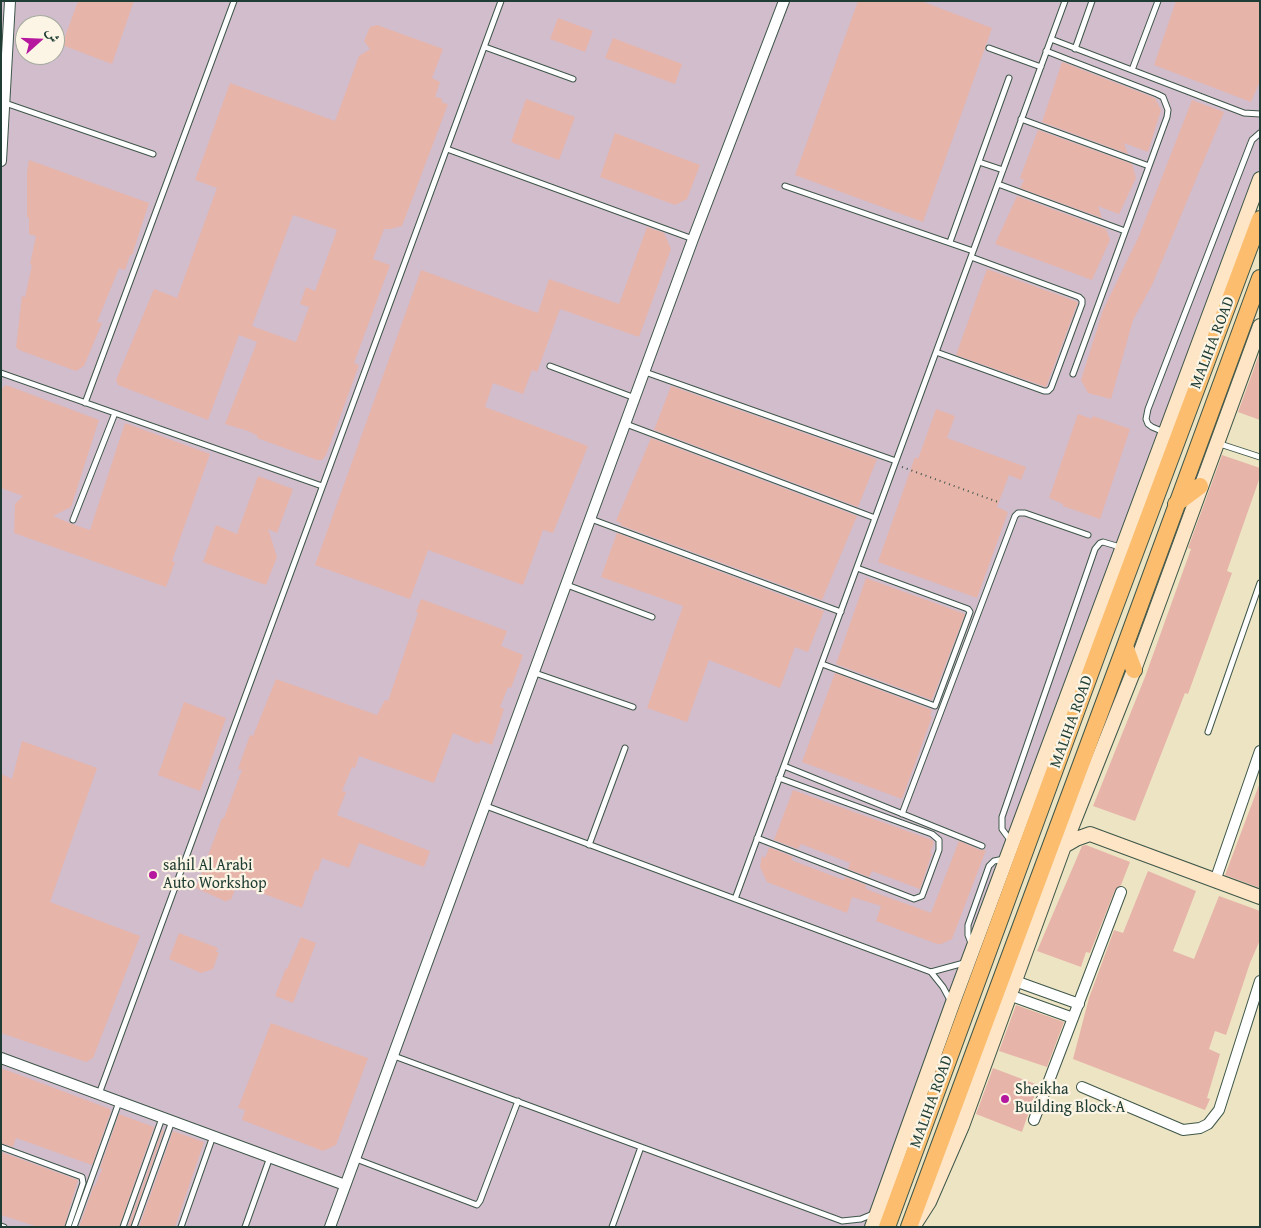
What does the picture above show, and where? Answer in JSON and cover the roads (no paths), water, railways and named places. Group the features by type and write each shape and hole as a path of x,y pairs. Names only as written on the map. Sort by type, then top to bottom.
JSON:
{"main road":[{"name":"MALIHA ROAD","path":"887,1227 1015,849 1260,219"},
{"name":"MALIHA ROAD","path":"911,1227 1260,278"},
{"path":"1176,504 1200,486"},
{"path":"1125,646 1134,670"}],"street":[{"path":"1,161 10,1"},
{"path":"330,1227 635,398 784,1"},
{"path":"872,1227 952,1005 1015,849 1123,548 1260,179"},
{"path":"911,1227 929,1202 962,1126 1064,846 1134,670 1260,326"},
{"path":"1215,881 1257,766 1260,752"},
{"path":"1080,809 1090,834"},
{"path":"1064,846 1090,834 1260,897"},
{"path":"1034,1120 1121,892"},
{"path":"1014,981 1079,1004"},
{"path":"1082,1087 1183,1130 1200,1128 1208,1124 1219,1110 1260,981"},
{"path":"1009,996 1073,1018"},
{"path":"1,1058 346,1185"}],"lane":[{"path":"85,403 234,1"},
{"path":"99,1094 501,1"},
{"path":"735,899 1065,1"},
{"path":"1075,49 1092,1"},
{"path":"1132,70 1158,1"},
{"path":"1051,39 1244,113 1260,114"},
{"path":"485,46 573,79"},
{"path":"989,48 1040,67"},
{"path":"1046,51 1163,97 1168,110 1073,374"},
{"path":"950,242 1009,78"},
{"path":"4,102 153,154"},
{"path":"1021,119 1149,166"},
{"path":"1166,433 1148,424 1146,419 1148,409 1252,140 1260,133"},
{"path":"448,149 694,239"},
{"path":"979,162 1003,170"},
{"path":"998,184 1126,231"},
{"path":"785,186 973,251"},
{"path":"936,352 1044,392 1048,391 1051,388 1082,304 1082,300 1079,297 971,257"},
{"path":"550,366 635,398"},
{"path":"645,372 895,463"},
{"path":"1,373 322,486"},
{"path":"73,520 115,413"},
{"path":"626,424 875,518"},
{"path":"1216,443 1260,457"},
{"path":"902,814 1018,513 1025,513 1088,536"},
{"path":"591,519 841,612"},
{"path":"1015,849 1002,829 1002,817 1095,549 1103,542 1123,548"},
{"path":"822,664 934,706 970,612 969,609 857,568"},
{"path":"1208,732 1260,583"},
{"path":"567,585 652,617"},
{"path":"535,673 633,707"},
{"path":"589,845 625,748"},
{"path":"784,766 982,846"},
{"path":"757,838 914,899 922,896 939,850 939,840 932,834 779,778"},
{"path":"486,806 931,972 943,987 952,1005"},
{"path":"931,972 951,968 972,955"},
{"path":"394,1056 842,1221 848,1227"},
{"path":"74,1227 119,1102"},
{"path":"356,1159 477,1205 518,1102"},
{"path":"122,1227 167,1119"},
{"path":"134,1227 167,1119"},
{"path":"181,1227 214,1136"},
{"path":"1,1147 82,1177 83,1183 68,1227"},
{"path":"612,1227 641,1147"},
{"path":"245,1227 270,1158"},
{"path":"842,1221 861,1219 879,1210"}],"place":[{"name":"sahil Al Arabi Auto Workshop","path":"153,875"},
{"name":"Sheikha Building Block A","path":"1005,1099"}]}
